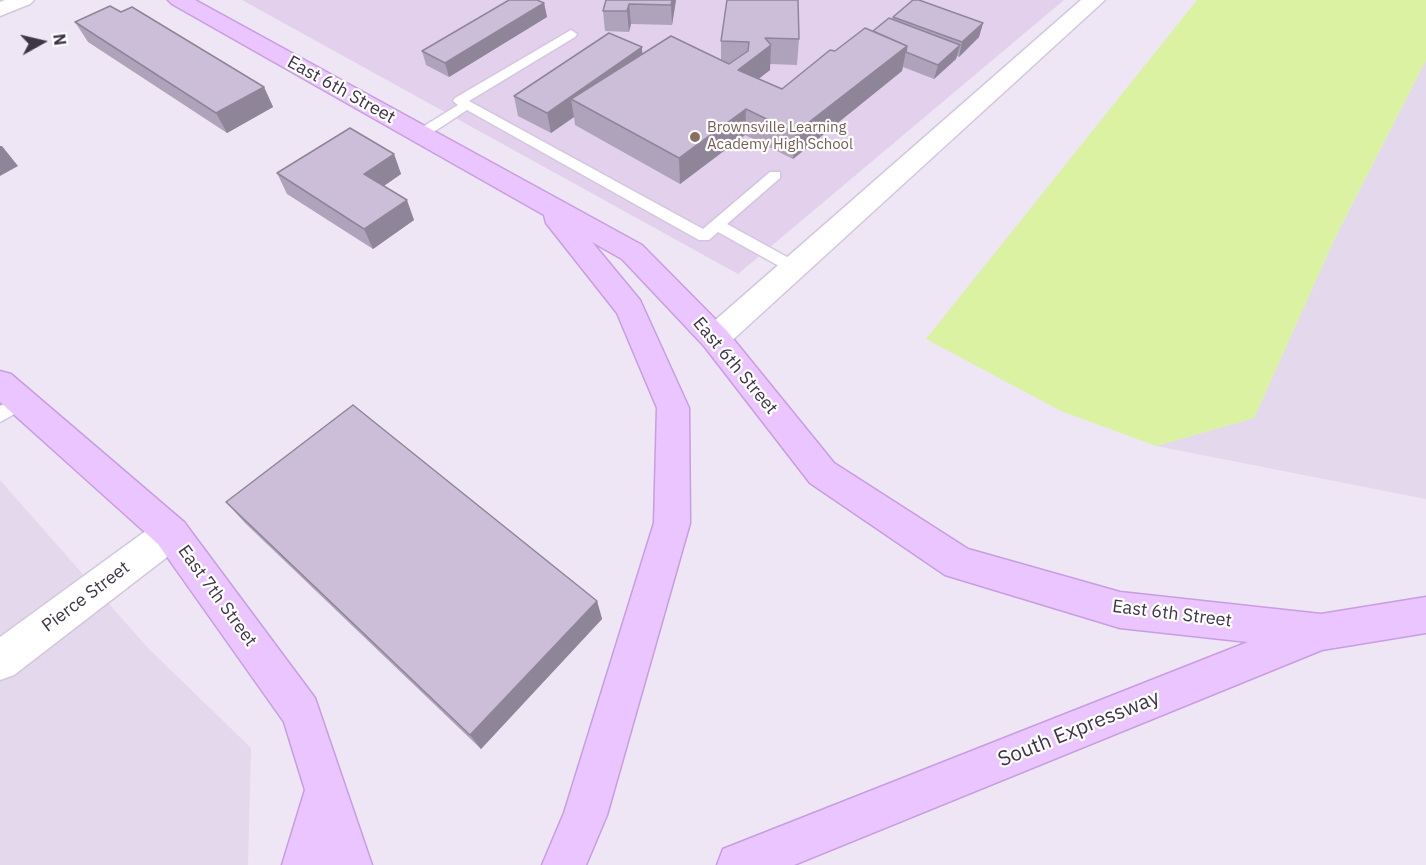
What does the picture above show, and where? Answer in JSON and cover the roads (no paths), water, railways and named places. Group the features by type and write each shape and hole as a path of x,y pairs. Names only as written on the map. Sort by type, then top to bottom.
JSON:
{"main road":[{"name":"East 6th Street","path":"179,0 632,252 715,338 822,473 958,563 1120,610 1321,632"},
{"path":"543,202 630,308 673,408 672,523 585,815 564,865"},
{"name":"East 7th Street","path":"7,400 171,533 301,712 350,865"},
{"name":"South Expressway","path":"739,865 1321,632 1426,615"},
{"path":"304,865 326,790"},
{"path":"781,865 814,835"}],"street":[{"path":"0,10 23,0"},
{"path":"715,338 1094,0"},
{"name":"Pierce Street","path":"0,661 171,533"}],"lane":[{"path":"571,34 460,101 704,236 775,175"},
{"path":"420,134 467,105"},
{"path":"716,225 793,267"}],"place":[{"name":"Brownsville Learning Academy High School","path":"695,137"}]}
